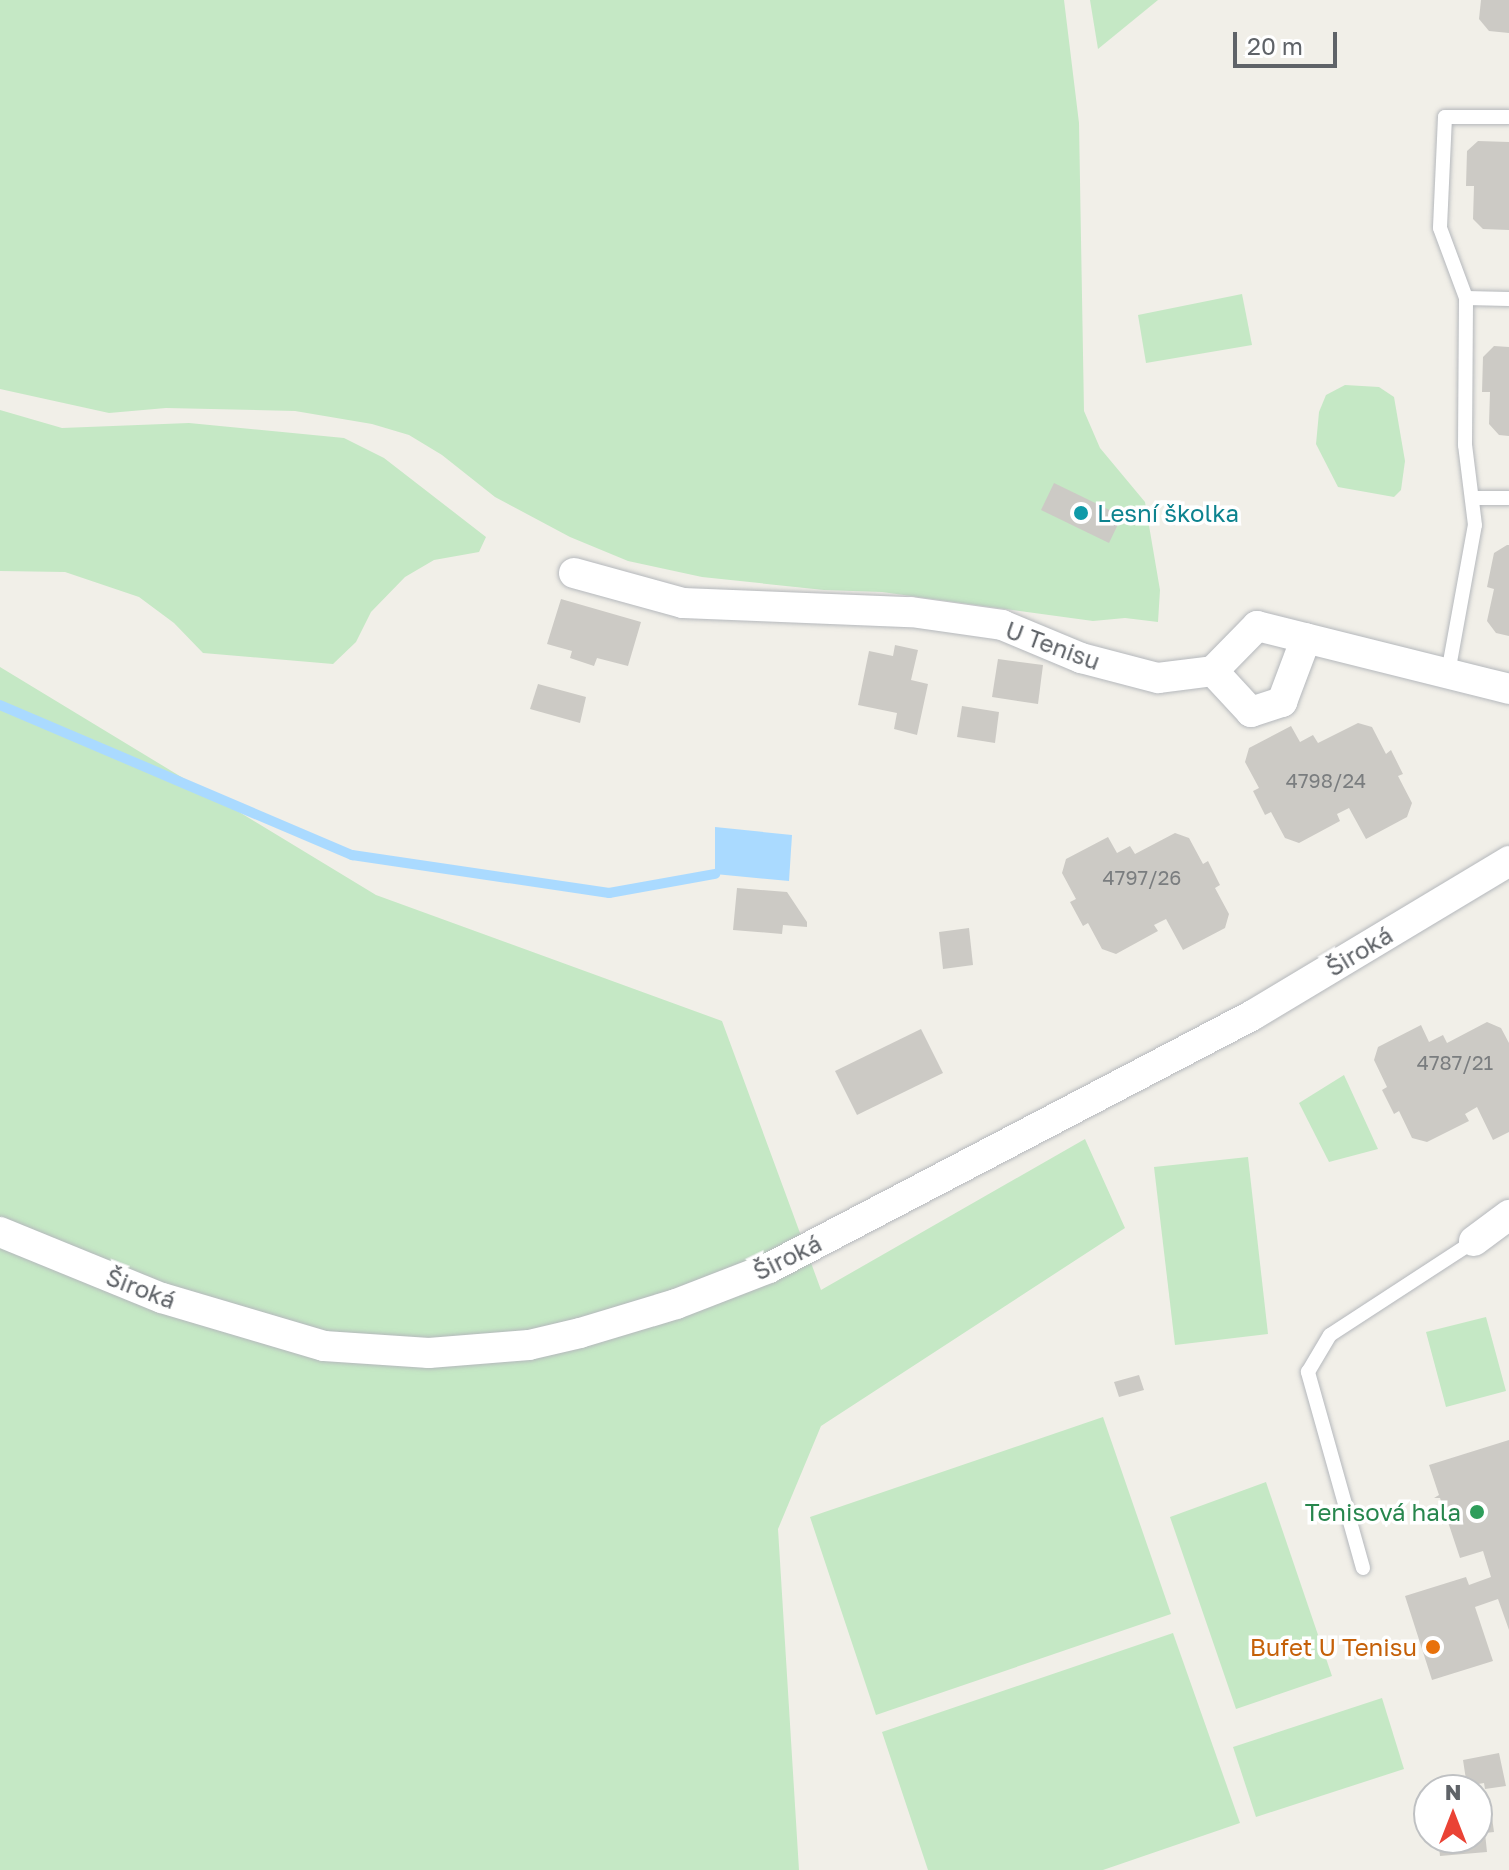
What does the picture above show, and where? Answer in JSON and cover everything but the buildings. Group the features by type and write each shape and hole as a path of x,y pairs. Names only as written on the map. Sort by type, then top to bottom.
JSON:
{"street":[{"name":"U Tenisu","path":"574,573 683,603 911,612 1002,625 1081,658 1158,678 1213,671"},
{"path":"1306,638 1282,702 1251,712 1213,671 1257,626 1306,638 1448,673 1509,689"},
{"name":"Široká","path":"0,1232 162,1298 324,1346 429,1353 529,1345 555,1339 676,1304 769,1268 1253,1015 1509,861"},
{"path":"1474,1241 1509,1215"}],"lane":[{"path":"1448,673 1475,525 1465,445 1466,298 1440,228 1445,117 1509,117"},
{"path":"1466,298 1509,299"},
{"path":"1474,498 1509,498"},
{"path":"1363,1568 1308,1372 1330,1335 1474,1241"}],"green space":[{"path":"0,0 1064,0 1079,123 1084,411 1100,448 1145,502 1160,590 1158,622 1125,618 1093,621 882,592 824,590 702,577 628,561 570,537 495,497 442,455 409,435 372,424 295,411 166,408 109,413 0,389"},
{"path":"1090,0 1158,0 1098,49"},
{"path":"1242,294 1252,345 1146,363 1138,315"},
{"path":"1345,385 1379,387 1394,397 1405,461 1401,490 1394,497 1338,487 1316,444 1319,412 1326,395"},
{"path":"0,410 62,428 189,423 344,438 384,458 486,537 479,552 434,560 405,577 371,612 356,642 333,664 203,653 174,623 139,597 65,572 0,571"},
{"path":"0,667 376,895 722,1021 821,1290 1085,1139 1125,1228 821,1426 778,1529 799,1870 0,1870"},
{"path":"1344,1075 1378,1149 1329,1162 1299,1103"},
{"path":"1248,1157 1268,1334 1175,1345 1154,1167"},
{"path":"1486,1317 1506,1391 1446,1407 1426,1332"},
{"path":"1103,1417 1171,1614 876,1715 810,1517"},
{"path":"1266,1482 1332,1676 1236,1709 1170,1517"},
{"path":"1173,1633 1240,1823 1103,1870 928,1870 882,1732"},
{"path":"1382,1698 1404,1769 1256,1817 1233,1747"}],"water":[{"path":"715,827 792,835 789,881 715,874"}],"waterway":[{"path":"0,705 352,855 609,893 715,874"}],"place":[{"name":"Lesní školka","path":"1081,513"},
{"name":"Tenisová hala","path":"1477,1512"},
{"name":"Bufet U Tenisu","path":"1433,1647"}]}
